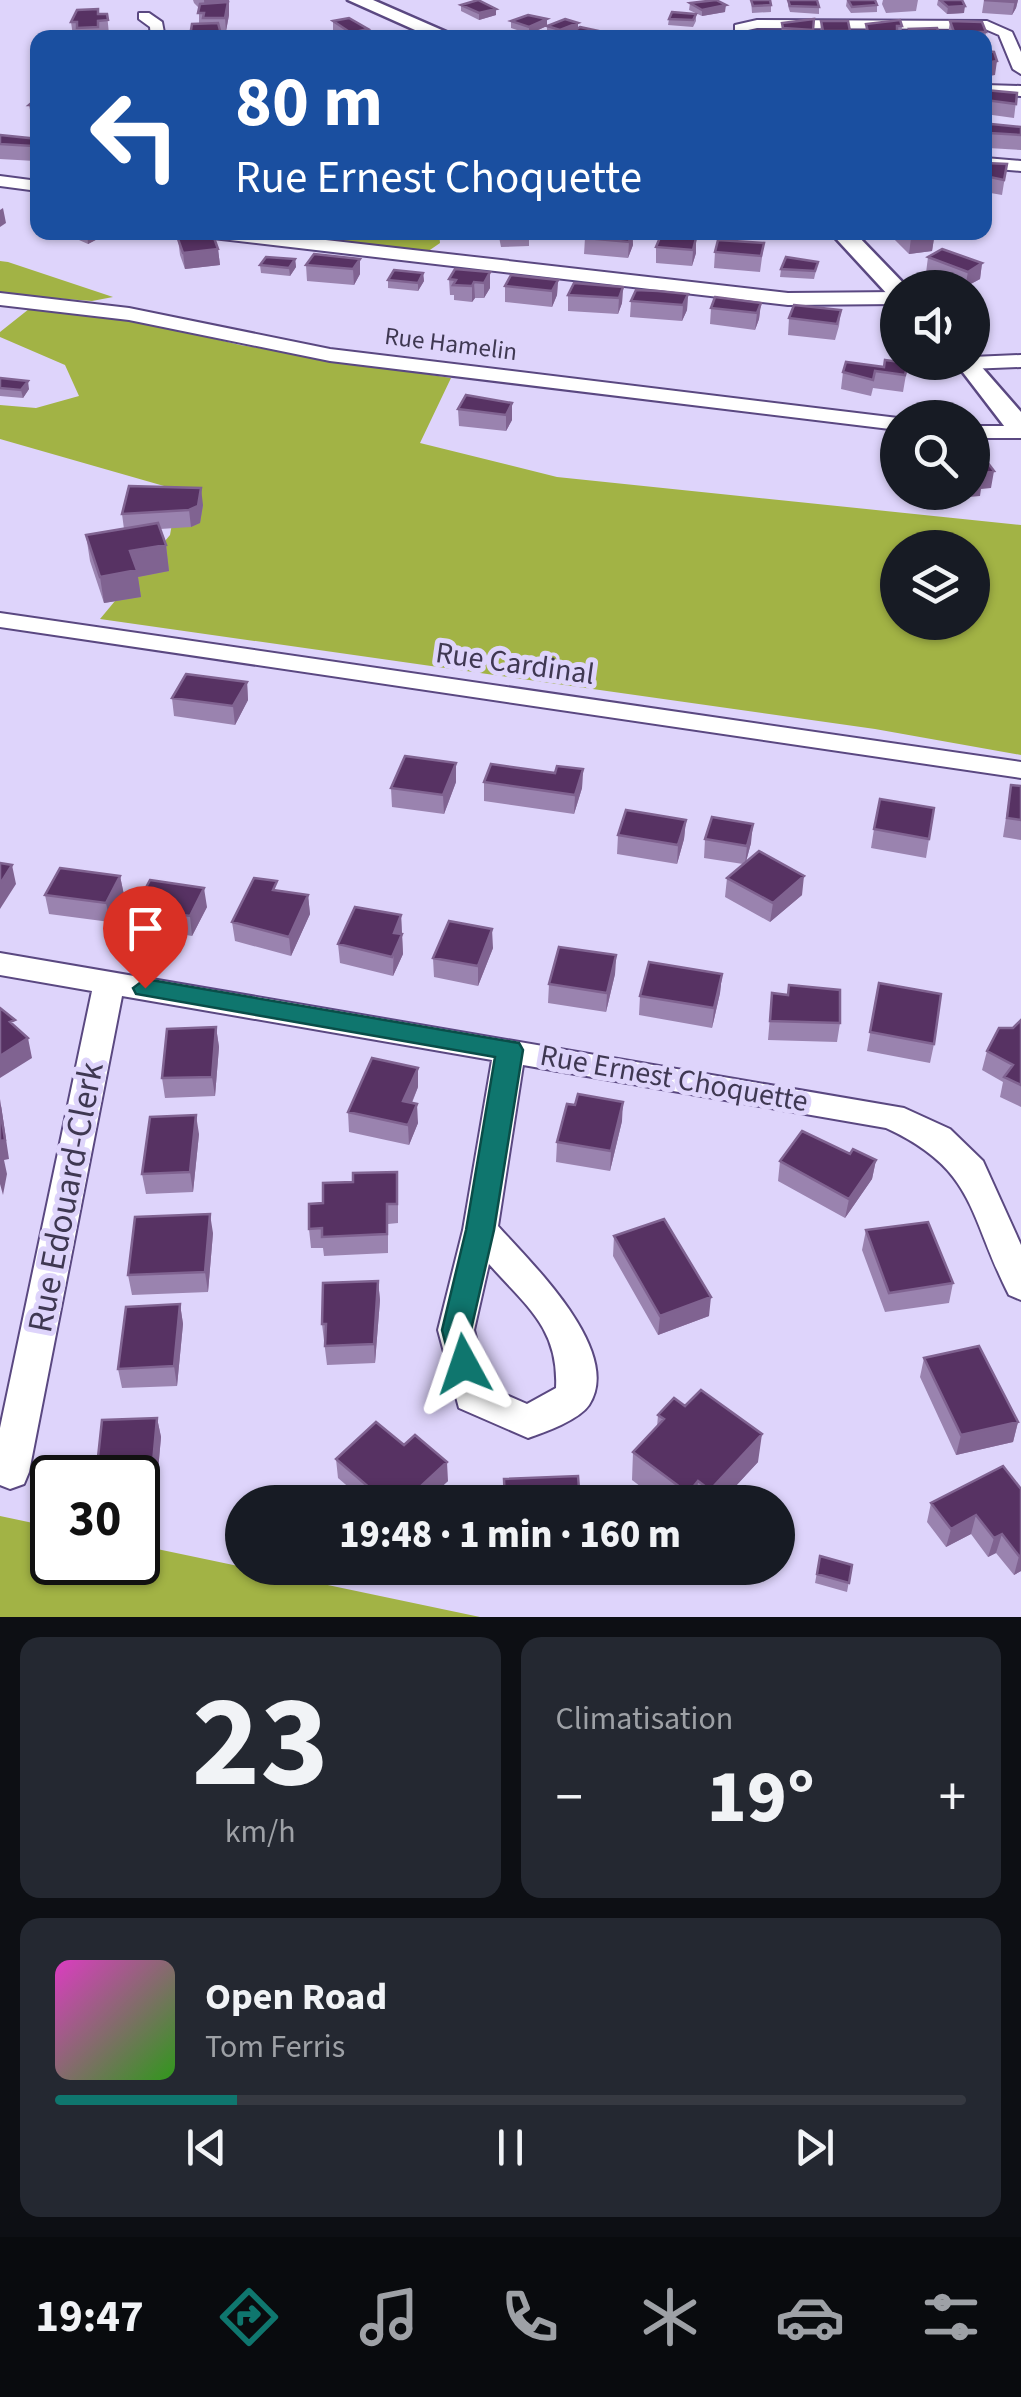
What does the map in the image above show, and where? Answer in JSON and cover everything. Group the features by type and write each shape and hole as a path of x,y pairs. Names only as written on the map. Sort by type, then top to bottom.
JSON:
{"street":[{"path":"357,0 430,30"},
{"path":"144,16 157,25 157,30"},
{"path":"741,30 761,24 983,25 1005,32 1021,69"},
{"path":"992,90 1021,91"},
{"path":"992,164 1021,166"},
{"path":"0,181 30,185"},
{"path":"310,240 444,260 806,300 880,295"},
{"path":"444,260 449,240"},
{"path":"848,240 880,274"},
{"name":"Rue Hamelin","path":"0,299 129,314 330,355 880,422"},
{"path":"990,362 1021,361"},
{"path":"981,380 1021,430"},
{"path":"990,431 1021,430"},
{"name":"Rue Cardinal","path":"0,620 1021,770"},
{"name":"Rue Ernest Choquette","path":"0,964 892,1118 938,1138 971,1170 1021,1285"},
{"name":"Rue Edouard-Clerk","path":"10,1472 109,982"},
{"path":"480,1230 556,1315 576,1358 574,1397 528,1422 472,1397 456,1330 480,1230 510,1050"}],"green space":[{"path":"324,240 440,240 427,252"},
{"path":"0,261 113,297 92,301 0,294"},
{"path":"29,309 120,316 240,345 451,378 420,443 557,477 1021,525 1021,755 875,729 100,619 170,535 178,490 0,439 0,405 36,408 79,396 65,365 0,337 0,332"},
{"path":"0,1516 30,1522 30,1585 160,1585 160,1550 225,1563 225,1585 328,1585 480,1617 0,1617"}],"building":[{"path":"478,0 496,9 479,13 461,5"},
{"path":"716,0 726,5 702,10 690,3"},
{"path":"751,0 770,0 771,5 753,6"},
{"path":"788,0 817,0 819,7 790,6"},
{"path":"848,0 875,0 877,5 852,7"},
{"path":"940,0 962,0 965,6 948,7"},
{"path":"228,2 225,18 203,18 204,13 198,13 200,4"},
{"path":"98,9 98,14 107,14 108,20 98,21 98,27 77,28 77,22 71,22 77,10"},
{"path":"672,12 696,14 693,20 669,19"},
{"path":"528,15 547,19 529,27 511,21"},
{"path":"349,18 368,29 346,30 333,21"},
{"path":"565,19 578,23 560,30 547,26"},
{"path":"814,19 813,30 783,28 782,23"},
{"path":"900,20 902,26 897,26 897,30 868,30 866,24"},
{"path":"821,21 848,21 850,30 823,30"},
{"path":"950,21 982,22 985,30 953,30"},
{"path":"218,23 220,30 191,30 192,24"},
{"path":"992,91 1017,93 1016,104 992,101"},
{"path":"992,124 1021,127 1021,135 992,133"},
{"path":"0,135 30,138 30,146 0,144"},
{"path":"992,163 1007,164 1004,180 992,177"},
{"path":"178,240 215,240 218,249 183,253"},
{"path":"659,240 696,240 693,250 656,247"},
{"path":"718,240 764,243 761,256 715,252"},
{"path":"942,249 982,263 963,270 928,257"},
{"path":"314,254 360,259 353,269 306,265"},
{"path":"266,257 295,259 289,268 260,265"},
{"path":"786,257 818,262 815,271 781,269"},
{"path":"455,269 490,272 484,283 453,285 456,280 449,279"},
{"path":"394,270 423,273 418,283 388,280"},
{"path":"511,275 558,280 552,291 505,286"},
{"path":"574,283 623,287 619,298 568,295"},
{"path":"636,290 688,294 683,305 631,301"},
{"path":"715,297 761,303 757,313 711,308"},
{"path":"794,305 841,310 837,324 789,318"},
{"path":"846,362 880,366 880,372 875,371 873,380 843,372"},
{"path":"0,378 28,381 21,390 0,388"},
{"path":"466,395 512,403 506,415 458,409"},
{"path":"129,486 201,488 198,506 189,510 122,514"},
{"path":"158,523 166,545 130,551 137,570 100,577 86,535"},
{"path":"186,674 247,682 233,706 172,698"},
{"path":"405,756 456,763 443,795 391,788"},
{"path":"491,764 555,773 557,766 583,769 575,795 484,782"},
{"path":"1011,785 1021,786 1021,820 1007,818"},
{"path":"880,799 934,808 929,839 874,829"},
{"path":"626,810 686,820 678,845 618,835"},
{"path":"712,817 753,824 747,846 705,839"},
{"path":"759,851 804,876 773,903 727,878"},
{"path":"0,863 12,865 0,884"},
{"path":"60,868 120,876 106,903 45,895"},
{"path":"254,878 277,881 273,890 308,895 289,937 232,922"},
{"path":"150,880 204,888 190,916 135,908"},
{"path":"355,907 401,915 394,933 402,934 392,957 338,944"},
{"path":"449,921 492,929 478,966 433,958"},
{"path":"559,947 616,955 607,993 549,984"},
{"path":"649,962 722,974 714,1008 640,996"},
{"path":"879,983 941,994 934,1044 870,1032"},
{"path":"789,985 840,990 840,1023 770,1021 772,993 788,995"},
{"path":"0,1008 28,1038 0,1056"},
{"path":"1021,1020 1021,1085 1004,1077 1013,1065 987,1051 999,1028 1013,1028"},
{"path":"216,1027 212,1077 162,1078 167,1029"},
{"path":"372,1058 418,1068 403,1101 417,1104 408,1125 348,1112"},
{"path":"578,1094 623,1102 611,1151 557,1142 567,1104 575,1105"},
{"path":"0,1107 5,1140 0,1141"},
{"path":"196,1115 190,1172 142,1174 150,1117"},
{"path":"802,1131 850,1154 853,1149 876,1160 849,1199 780,1161"},
{"path":"397,1172 397,1204 387,1204 387,1234 322,1237 322,1228 309,1229 309,1204 323,1203 323,1183 353,1182 353,1173"},
{"path":"210,1214 205,1272 128,1275 135,1217"},
{"path":"664,1219 711,1297 660,1316 614,1236"},
{"path":"928,1222 953,1283 889,1293 866,1230"},
{"path":"378,1281 374,1344 325,1346 323,1283"},
{"path":"180,1304 174,1366 118,1369 126,1307"},
{"path":"979,1346 1018,1422 961,1435 924,1358"},
{"path":"701,1390 762,1434 715,1485 698,1481 695,1485 677,1485 633,1452 664,1419 658,1415 674,1398 685,1406"},
{"path":"157,1418 154,1455 98,1455 102,1420"},
{"path":"376,1422 404,1445 415,1435 447,1462 422,1485 366,1485 336,1459"},
{"path":"1003,1466 1021,1489 1021,1556 1002,1534 994,1538 976,1515 951,1529 931,1503"},
{"path":"578,1476 579,1485 504,1485 504,1479"},
{"path":"820,1556 852,1565 849,1583 817,1574"}],"route":[{"path":"145,988 510,1050 480,1230 456,1330 464,1364"}]}
